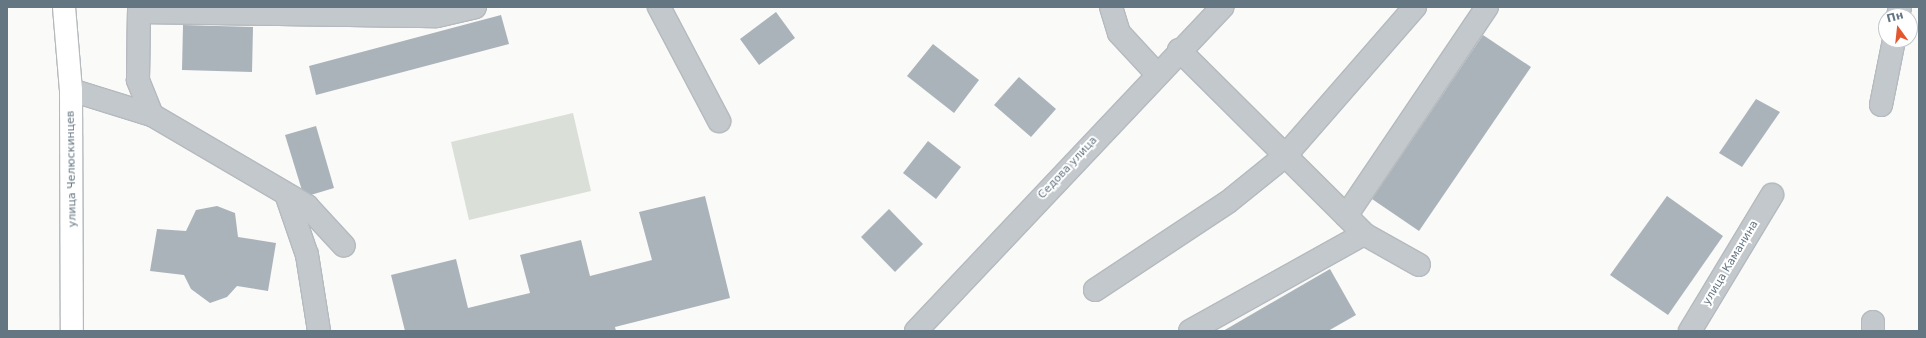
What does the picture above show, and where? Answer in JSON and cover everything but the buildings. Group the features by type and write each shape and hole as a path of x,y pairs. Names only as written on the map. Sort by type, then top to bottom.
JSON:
{"main road":[{"name":"улица Челюскинцев","path":"64,7 71,90 72,331"}],"street":[{"path":"152,115 138,80 139,10 437,16 475,7"},
{"path":"659,7 719,121"},
{"path":"1111,7 1119,33 1156,73"},
{"name":"Седова улица","path":"916,331 1156,73 1222,7"},
{"path":"1095,290 1228,202 1285,156 1414,7"},
{"path":"1346,216 1487,7"},
{"path":"1882,105 1893,48"},
{"path":"1179,50 1364,234 1419,265"},
{"path":"71,90 152,115 287,197 306,206 344,246"},
{"name":"улица Каманина","path":"1690,331 1772,195"},
{"path":"287,197 307,255 319,331"},
{"path":"1190,331 1364,234"}],"shaded area":[{"path":"573,113 591,191 469,220 451,142"}]}
